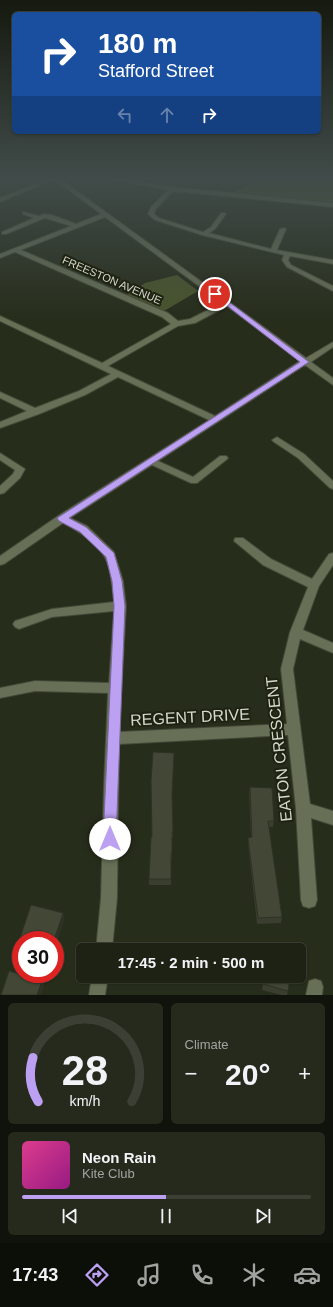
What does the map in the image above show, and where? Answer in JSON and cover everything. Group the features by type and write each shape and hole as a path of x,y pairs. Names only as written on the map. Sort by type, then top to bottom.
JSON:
{"street":[{"path":"4,233 19,226"},
{"path":"0,256 75,226"},
{"path":"122,226 333,382"},
{"path":"180,226 204,234 333,262"},
{"path":"204,234 214,226"},
{"path":"273,250 283,229"},
{"name":"FREESTON AVENUE","path":"15,250 165,315 176,324"},
{"path":"288,253 285,260 289,266 333,289"},
{"path":"102,366 176,324 192,321 227,303"},
{"path":"0,318 216,420"},
{"path":"0,561 62,518 333,344"},
{"path":"0,425 82,393 119,373"},
{"path":"0,395 36,412"},
{"path":"277,440 301,456 333,486"},
{"path":"0,456 20,469 17,476 0,491"},
{"path":"151,461 194,481 223,458"},
{"path":"62,518 83,529 110,555 117,581 120,606 110,809 110,885 105,943"},
{"path":"239,541 267,562 314,585"},
{"name":"EATON CRESCENT","path":"309,900 303,810 287,669 296,632 314,585 333,557"},
{"path":"19,624 52,613 120,606"},
{"path":"296,632 333,648"},
{"path":"0,693 35,686 115,688"},
{"name":"REGENT DRIVE","path":"114,738 293,729"},
{"path":"303,810 333,818"},
{"path":"97,995 99,983"}],"green space":[{"path":"177,275 198,291 164,311 127,295 145,283"}],"building":[{"path":"153,752 174,753 171,879 149,879 152,837 151,780"},
{"path":"250,787 272,788 274,821 268,821 282,917 258,918 248,838 252,837"},
{"path":"31,905 63,913 57,931 22,931"},
{"path":"9,971 12,972 12,983 41,983 37,995 1,995"},
{"path":"263,983 289,983 288,991"}],"route":[{"path":"110,839 115,688 120,606 117,581 110,555 83,529 62,518 305,362 215,294"}]}
